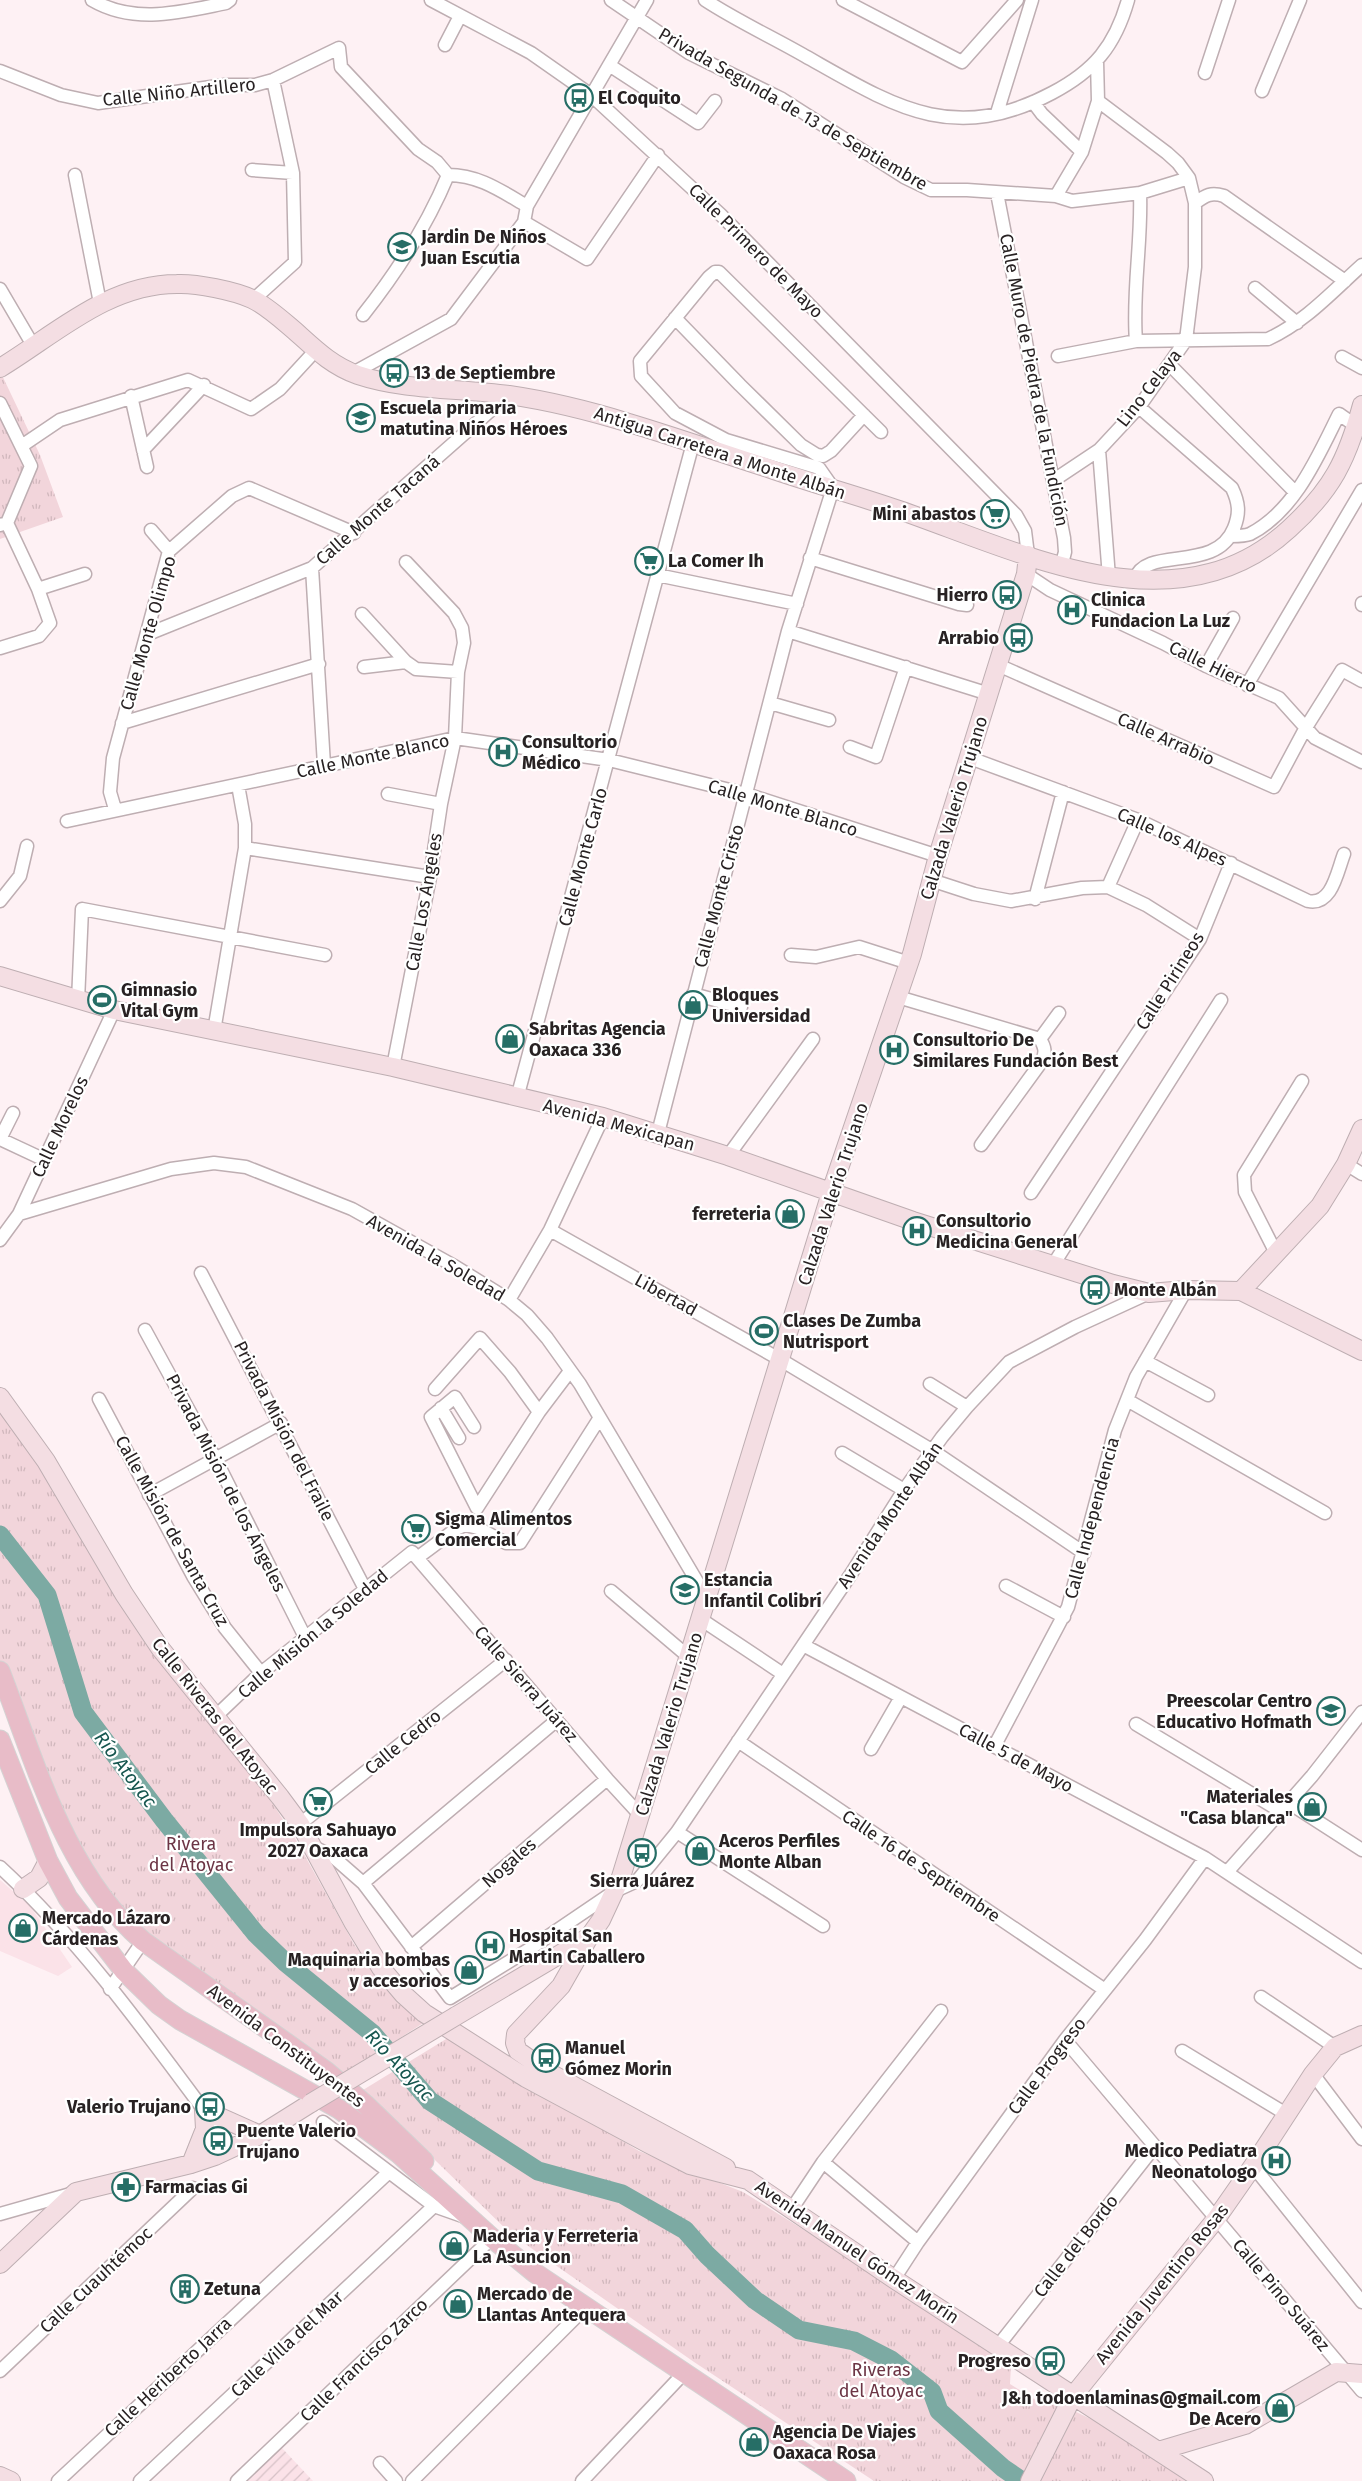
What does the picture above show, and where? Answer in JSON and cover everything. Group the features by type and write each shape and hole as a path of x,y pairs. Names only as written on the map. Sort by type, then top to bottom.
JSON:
{"main road":[{"name":"Avenida Constituyentes","path":"0,1671 54,1812 85,1871 116,1916 143,1941 326,2071 356,2096 420,2157 445,2186 456,2204"},
{"name":"Avenida Constituyentes","path":"0,1740 48,1861 68,1898 124,1971 159,2005 180,2020 339,2109 362,2124 456,2204"},
{"path":"456,2204 492,2238 535,2273 846,2481"}],"street":[{"path":"92,0 124,14 165,15 226,3 230,0"},
{"name":"Calle Primero de Mayo","path":"431,0 531,53 591,95 658,155 831,325 1016,515 1025,531 1028,555"},
{"name":"Privada Segunda de 13 de Septiembre","path":"611,0 689,54 782,99 904,177 931,190 1056,196 1072,201 1140,193"},
{"path":"353,373 451,320 524,222 527,206 647,0"},
{"path":"705,0 729,16 858,87 902,108 941,118 963,120 997,113 1033,102 1076,81 1096,62 1112,42 1128,0"},
{"path":"843,0 962,62 1017,0 1030,4 997,113"},
{"path":"1205,73 1229,0"},
{"path":"1262,91 1300,0"},
{"path":"445,45 460,16"},
{"name":"Calle Niño Artillero","path":"0,71 61,95 98,103 169,91 225,85 255,85 272,80 339,48 340,67 418,149 437,162 448,175"},
{"path":"1056,196 1082,152 1098,101 1096,62"},
{"path":"609,64 698,123 715,101"},
{"path":"253,300 295,262 292,173 272,80"},
{"path":"1098,101 1167,153 1178,163 1189,178 1140,193 1141,228 1134,322 1136,341"},
{"path":"1033,102 1042,114 1082,152"},
{"path":"524,222 587,259 658,155"},
{"path":"252,170 292,173"},
{"path":"75,175 100,303"},
{"path":"363,315 398,269 436,206 448,175 466,175 480,180 527,206"},
{"name":"Lino Celaya","path":"1054,480 1098,450 1139,407 1186,340 1197,245 1195,202 1189,178"},
{"name":"Calle Muro de Piedra de la Fundición","path":"997,193 1064,538 1065,552 1061,567"},
{"path":"1195,202 1206,195 1214,193 1224,196 1345,281"},
{"path":"1058,356 1136,341 1268,339 1297,322 1362,265"},
{"path":"833,488 820,468 726,440 675,413 651,390 641,376 640,361 709,277 719,272 881,432"},
{"name":"Antigua Carretera a Monte Albán","path":"0,368 34,347 63,325 100,303 142,288 178,283 218,290 253,300 295,331 315,351 353,373 401,384 508,395 581,409 833,488 1061,567 1109,578 1135,579 1213,573 1260,553 1309,510 1336,477 1362,405"},
{"path":"1255,288 1297,322"},
{"path":"0,289 34,347"},
{"path":"675,318 809,451 823,456 831,451 864,415"},
{"path":"23,445 60,420 131,396 188,380 251,409 280,389 315,351"},
{"path":"1342,357 1362,368"},
{"path":"1169,364 1295,492"},
{"path":"143,450 204,386"},
{"name":"Calle Monte Tacaná","path":"148,634 312,568 354,533 508,395"},
{"path":"131,396 147,467"},
{"path":"0,403 23,445 31,466 4,524 38,590 50,622 45,632 39,636 0,648"},
{"path":"1135,579 1138,570 1144,565 1209,552 1218,548 1231,536 1238,520 1239,502 1232,488 1139,407"},
{"path":"1231,536 1249,534 1279,511 1312,467 1339,414 1356,426"},
{"name":"Calle Monte Carlo","path":"518,1098 693,443"},
{"path":"1098,450 1109,578"},
{"name":"Calle Monte Olimpo","path":"115,809 110,792 113,758 169,551 232,496 249,488 354,533"},
{"name":"Calle Monte Cristo","path":"658,1133 788,631 833,488"},
{"path":"1247,685 1362,490"},
{"path":"151,530 169,551"},
{"name":"Calzada Valerio Trujano","path":"76,2192 191,2164 260,2135 588,1937 601,1920 615,1892 640,1815 702,1620 722,1542 781,1360 832,1192 909,963 938,856 1026,574 1028,555"},
{"path":"810,558 963,605"},
{"name":"Calle Los Ángeles","path":"393,1067 430,878 441,804 455,738 458,672 464,644 462,628 454,613 406,562"},
{"path":"312,568 324,765"},
{"path":"38,590 86,574"},
{"name":"Calle Hierro","path":"1026,574 1050,590 1163,643 1206,666 1278,698 1315,738 1362,762"},
{"path":"657,575 798,604"},
{"path":"362,614 406,662 416,669 458,672"},
{"path":"1206,666 1233,618"},
{"path":"788,631 988,694"},
{"path":"364,667 406,662"},
{"path":"122,723 319,664"},
{"name":"Calle Arrabio","path":"998,665 1274,787 1305,729"},
{"path":"850,747 876,757 906,667"},
{"path":"1305,729 1342,670 1362,680"},
{"path":"770,704 829,720"},
{"name":"Calle Monte Blanco","path":"67,821 115,809 455,738 609,760 746,794 938,856"},
{"name":"Calle los Alpes","path":"970,758 1138,820 1308,901 1316,903 1322,900 1329,892 1344,854"},
{"path":"214,1031 245,848 245,824 238,784"},
{"path":"1035,899 1063,792"},
{"path":"388,794 441,804"},
{"path":"1108,887 1138,820"},
{"path":"0,901 20,876 27,846"},
{"path":"245,848 430,878"},
{"name":"Calle Pirineos","path":"1031,1193 1200,939 1231,863"},
{"path":"931,880 974,894 1011,902 1035,899 1082,888 1108,887 1146,905 1200,939"},
{"path":"78,1001 82,909 325,955"},
{"path":"791,955 816,957 859,947 909,963"},
{"name":"Avenida Mexicapan","path":"0,976 78,1001 114,1010 393,1067 603,1117 728,1156 913,1221 1113,1284 1149,1293 1186,1290 1241,1291"},
{"path":"693,994 742,1007"},
{"path":"898,997 1040,1039 1044,1046 1045,1054 1042,1061 982,1145"},
{"path":"1052,1265 1221,1000"},
{"name":"Calle Morelos","path":"2,1232 19,1214 114,1010"},
{"path":"1040,1039 1059,1012"},
{"path":"728,1156 813,1039"},
{"path":"1276,1252 1245,1192 1244,1175 1302,1081"},
{"path":"13,1113 0,1139 45,1160"},
{"path":"509,1300 550,1230 603,1117"},
{"path":"1362,1129 1346,1164 1320,1206 1241,1291 1362,1352"},
{"name":"Avenida la Soledad","path":"19,1214 171,1169 214,1163 246,1167 352,1209 509,1300 537,1327 570,1371 708,1600"},
{"path":"1346,1164 1362,1174"},
{"name":"Libertad","path":"550,1230 781,1360 933,1451 1084,1553"},
{"name":"Privada Misión del Fraile","path":"201,1273 281,1423 365,1589"},
{"name":"Calle Independencia","path":"994,1746 1064,1617 1084,1553 1116,1430 1127,1400 1145,1361 1186,1290"},
{"name":"Avenida Monte Albán","path":"411,1947 450,1998 531,1948 615,1892 637,1881 677,1832 784,1674 904,1490 967,1407 1009,1362 1075,1327 1149,1293"},
{"name":"Privada Misión de los Ángeles","path":"145,1330 215,1458 305,1637"},
{"path":"436,1389 480,1338 510,1372 539,1412"},
{"path":"1145,1361 1208,1396"},
{"path":"474,1427 455,1397 431,1417 432,1424 477,1508 539,1412 570,1371"},
{"path":"930,1384 967,1407"},
{"name":"Calle Riveras del Atoyac","path":"0,1397 46,1460 124,1594 160,1648 300,1824 352,1922 382,1968 403,1994 424,2013 449,2020"},
{"path":"1127,1400 1325,1514"},
{"name":"Calle Misión de Santa Cruz","path":"102,1405 193,1576 221,1620 261,1673"},
{"path":"441,1408 459,1438"},
{"name":"Calle Misión la Soledad","path":"216,1717 261,1673 365,1589 456,1529 465,1525 478,1528 506,1543 520,1543 599,1420"},
{"path":"149,1495 281,1423"},
{"path":"842,1453 904,1490"},
{"name":"Calle Sierra Juárez","path":"415,1555 640,1815"},
{"path":"1006,1586 1064,1617"},
{"path":"611,1591 690,1658"},
{"path":"702,1620 784,1674"},
{"name":"Calle 5 de Mayo","path":"803,1645 1228,1871 1362,1962"},
{"name":"Calle Cedro","path":"300,1824 506,1660"},
{"path":"871,1749 901,1697"},
{"path":"1228,1871 1285,1808 1362,1712"},
{"path":"363,1883 557,1720"},
{"path":"1136,1724 1362,1850"},
{"name":"Calle 16 de Septiembre","path":"738,1741 1105,1990"},
{"name":"Nogales","path":"411,1947 607,1779"},
{"path":"677,1832 823,1926"},
{"path":"311,1846 332,1855 363,1883 411,1947"},
{"name":"Calle Progreso","path":"894,2279 918,2242 1065,2040 1145,1940 1205,1858"},
{"path":"24,1888 39,1878 48,1861"},
{"path":"0,1867 42,1906 110,1989 232,2148"},
{"path":"588,1937 561,1986 516,2034 515,2042 518,2051 548,2072 748,2180"},
{"path":"110,1989 143,1941"},
{"path":"1261,1997 1335,2048"},
{"path":"790,2210 823,2162 941,2011"},
{"name":"Avenida Manuel Gómez Morín","path":"449,2020 526,2078 673,2157 690,2165 748,2180 790,2210 998,2346 1070,2402 1158,2451 1204,2481"},
{"name":"Avenida Juventino Rosas","path":"1030,2481 1070,2402 1216,2218 1253,2166 1313,2074 1335,2048 1362,2035"},
{"name":"Calle Pino Suárez","path":"1065,2040 1216,2218 1354,2373 1362,2391"},
{"path":"1182,2051 1286,2114"},
{"path":"1313,2074 1362,2139"},
{"path":"204,2110 260,2135"},
{"path":"191,2164 205,2129 204,2110"},
{"path":"323,2122 434,2206 471,2219"},
{"name":"Calle del Bordo","path":"998,2346 1155,2146"},
{"path":"823,2162 918,2242"},
{"path":"1253,2166 1362,2302"},
{"name":"Calle Heriberto Jarra","path":"58,2481 389,2172"},
{"name":"Calle Cuauhtémoc","path":"0,2371 193,2188"},
{"path":"0,2214 76,2192"},
{"path":"0,2264 76,2192"},
{"name":"Calle Villa del Mar","path":"140,2481 434,2206"},
{"name":"Calle Francisco Zarco","path":"237,2481 492,2238"},
{"path":"412,2481 585,2308"},
{"path":"1158,2451 1245,2425 1336,2372 1354,2373"},
{"path":"582,2481 684,2373"},
{"path":"380,2464 396,2481"},
{"path":"0,2476 11,2481"}],"shaded area":[{"name":"Mercado Lázaro Cárdenas","path":"0,1880 30,1906 72,1967 58,1976 0,1951"},
{"path":"282,2448 313,2481 248,2481"}],"green space":[{"path":"0,371 40,455 63,517 0,539"},
{"name":"Rivera del Atoyac","path":"0,1401 217,1718 295,1838 355,1946 431,2018 341,2076 143,1941 54,1812 0,1671"},
{"name":"Riveras del Atoyac","path":"451,2036 639,2151 743,2192 926,2306 1011,2365 1010,2384 1042,2404 1049,2399 1118,2432 1190,2481 874,2481 694,2362 511,2234 363,2090"}],"waterway":[{"name":"Río Atoyac","path":"0,1535 47,1595 83,1712 164,1820 256,1934 286,1963 372,2033 430,2101 538,2171 622,2194 685,2230 707,2255 755,2300 799,2330 854,2341 891,2360 932,2392 939,2411 1003,2468 1022,2481"}],"place":[{"name":"El Coquito","path":"579,98"},
{"name":"Jardin De Niños Juan Escutia","path":"402,247"},
{"name":"13 de Septiembre","path":"394,373"},
{"name":"Escuela primaria matutina Niños Héroes","path":"361,418"},
{"name":"Mini abastos","path":"995,514"},
{"name":"La Comer Ih","path":"649,561"},
{"name":"Hierro","path":"1007,595"},
{"name":"Clinica Fundacion La Luz","path":"1072,610"},
{"name":"Arrabio","path":"1018,638"},
{"name":"Consultorio Médico","path":"503,752"},
{"name":"Gimnasio Vital Gym","path":"102,1000"},
{"name":"Bloques Universidad","path":"693,1005"},
{"name":"Sabritas Agencia Oaxaca 336","path":"510,1039"},
{"name":"Consultorio De Similares Fundación Best","path":"894,1050"},
{"name":"ferreteria","path":"790,1214"},
{"name":"Consultorio Medicina General","path":"917,1231"},
{"name":"Monte Albán","path":"1095,1290"},
{"name":"Clases De Zumba Nutrisport","path":"764,1331"},
{"name":"Sigma Alimentos Comercial","path":"416,1529"},
{"name":"Estancia Infantil Colibrí","path":"685,1590"},
{"name":"Preescolar Centro Educativo Hofmath","path":"1331,1711"},
{"name":"Impulsora Sahuayo 2027 Oaxaca","path":"318,1802"},
{"name":"Materiales \"Casa blanca\"","path":"1312,1807"},
{"name":"Aceros Perfiles Monte Alban","path":"700,1851"},
{"name":"Sierra Juárez","path":"642,1853"},
{"name":"Mercado Lázaro Cárdenas","path":"23,1928"},
{"name":"Hospital San Martin Caballero","path":"490,1946"},
{"name":"Maquinaria bombas y accesorios","path":"469,1970"},
{"name":"Manuel Gómez Morin","path":"546,2058"},
{"name":"Valerio Trujano","path":"210,2107"},
{"name":"Puente Valerio Trujano","path":"218,2141"},
{"name":"Medico Pediatra Neonatologo","path":"1276,2161"},
{"name":"Farmacias Gi","path":"126,2187"},
{"name":"Maderia y Ferreteria La Asuncion","path":"454,2246"},
{"name":"Zetuna","path":"185,2289"},
{"name":"Mercado de Llantas Antequera","path":"458,2304"},
{"name":"Progreso","path":"1050,2361"},
{"name":"J&h todoenlaminas@gmail.com De Acero","path":"1280,2408"},
{"name":"Agencia De Viajes Oaxaca Rosa","path":"754,2442"}]}
